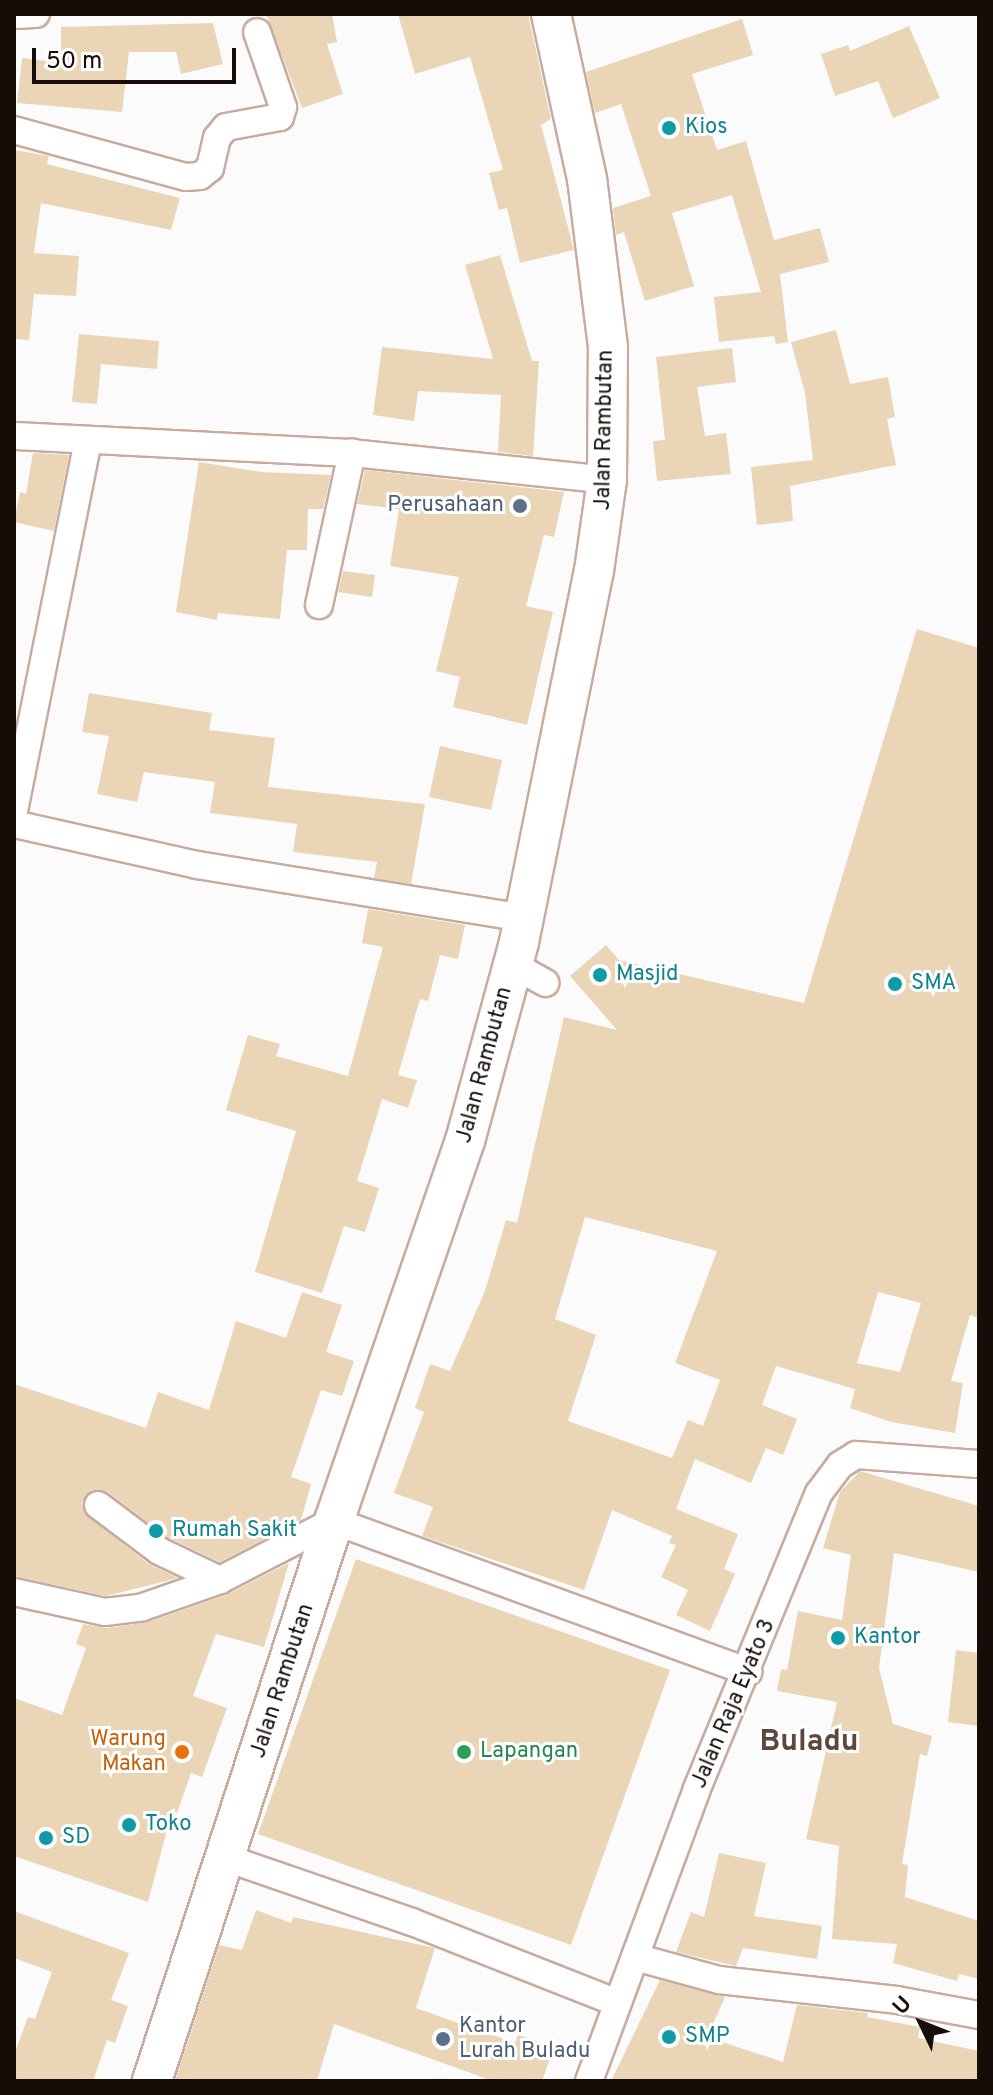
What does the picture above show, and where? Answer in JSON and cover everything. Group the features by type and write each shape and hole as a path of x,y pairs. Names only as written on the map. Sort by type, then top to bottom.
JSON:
{"street":[{"path":"14,15 36,14"},
{"name":"Jalan Rambutan","path":"152,2081 334,1521 465,1141 513,965 594,571 607,480 610,389 597,236 551,14"},
{"path":"14,130 186,177 200,176 210,168 217,138 226,127 280,117 283,107 257,32"},
{"path":"14,436 352,453 607,480"},
{"path":"14,811 88,442"},
{"path":"319,605 352,453"},
{"path":"14,824 197,865 523,918"},
{"path":"513,965 545,983"},
{"name":"Jalan Raja Eyato 3","path":"589,2081 696,1791 748,1672 819,1493 840,1465 856,1455 979,1464"},
{"path":"98,1505 159,1551 220,1580"},
{"path":"14,1592 105,1612 181,1597 334,1521 748,1672"},
{"path":"226,1858 412,1922 618,2003"},
{"path":"635,1957 719,1980 882,1998 979,2015"}],"building":[{"path":"266,14 332,14 337,42 327,44 343,94 302,108"},
{"path":"398,14 528,14 551,119 541,125 574,250 520,263 507,208 499,210 489,173 503,170 470,57 415,74"},
{"path":"742,19 753,55 692,74 717,150 746,141 774,240 820,228 829,262 780,274 788,342 776,344 774,336 719,342 714,297 761,292 732,195 672,213 694,286 645,301 624,232 616,235 613,208 651,196 621,104 595,113 586,72"},
{"path":"213,23 223,64 181,74 176,52 129,52 122,112 17,103 22,58 61,63 61,27"},
{"path":"909,26 940,98 893,118 878,81 835,96 821,54 848,45 850,51"},
{"path":"14,150 49,156 47,164 180,198 171,230 41,203 34,253 79,256 76,296 34,294 29,340 14,339"},
{"path":"500,255 532,361 539,361 533,456 498,452 501,395 418,391 414,421 373,415 382,347 493,359 465,265"},
{"path":"836,330 850,384 888,377 895,417 887,419 896,465 790,486 793,521 757,525 751,467 813,460 805,393 791,342"},
{"path":"79,334 159,341 157,369 101,364 97,404 72,402"},
{"path":"732,348 736,382 697,387 705,436 726,433 731,474 657,481 653,441 665,440 656,357"},
{"path":"33,453 69,455 54,531 14,522 20,492 26,494"},
{"path":"199,462 261,472 331,475 323,509 308,509 307,550 287,550 280,619 218,613 217,620 176,612"},
{"path":"365,470 564,492 554,537 544,535 526,606 553,612 527,725 453,707 460,677 436,671 459,577 390,566 399,509 357,504"},
{"path":"343,571 375,575 372,597 338,592"},
{"name":"SMA","path":"917,629 979,648 979,1318 970,1315 951,1381 963,1383 955,1433 891,1422 850,1408 855,1389 776,1366 762,1405 797,1419 783,1455 766,1448 751,1483 695,1459 676,1509 738,1534 724,1569 735,1574 710,1631 676,1615 688,1590 661,1577 676,1545 669,1543 672,1536 612,1510 584,1590 422,1536 433,1507 394,1493 424,1412 415,1408 430,1364 450,1371 485,1291 506,1220 517,1223 564,1017 617,1030 570,976 606,945 619,960 804,1003","holes":["585,1217 717,1251 675,1363 720,1380 703,1426 688,1420 672,1458 568,1421 596,1335 555,1319","878,1292 921,1303 900,1372 857,1363"]},
{"path":"89,693 212,713 209,730 275,738 268,787 425,804 411,884 374,878 377,862 293,852 297,824 210,813 215,782 144,772 137,802 97,794 109,736 82,732"},
{"path":"440,746 502,760 491,810 429,797"},
{"path":"368,909 465,925 458,959 440,955 428,1001 420,999 398,1075 417,1080 408,1108 382,1099 357,1181 379,1188 365,1232 344,1226 322,1293 255,1272 296,1131 226,1110 248,1035 280,1044 276,1056 348,1076 383,947 362,943"},
{"name":"Rumah Sakit","path":"302,1292 342,1305 326,1352 354,1361 342,1396 321,1390 291,1477 311,1484 301,1520 220,1562 167,1537 108,1492 92,1490 82,1502 88,1517 149,1564 178,1578 106,1596 14,1576 14,1384 146,1428 158,1392 209,1410 236,1321 286,1338"},
{"path":"860,1471 979,1506 979,1572 894,1553 879,1668 893,1724 932,1736 927,1756 920,1754 902,1864 908,1865 905,1897 979,1921 979,1979 959,1974 957,1981 893,1963 897,1944 832,1939 839,1846 806,1839 837,1702 777,1691 781,1669 787,1670 798,1611 842,1620 851,1555 823,1548 840,1492"},
{"name":"Lapangan","path":"356,1559 670,1670 571,1945 258,1834"},
{"path":"289,1563 264,1647 216,1634 193,1696 227,1708 202,1777 191,1773 177,1813 172,1811 148,1902 14,1856 14,1698 62,1715 86,1648 76,1644 83,1624 107,1628 148,1622 226,1595"},
{"path":"956,1650 979,1653 979,1726 948,1722"},
{"path":"719,1853 766,1863 754,1916 822,1926 817,1959 743,1948 736,1966 676,1952 691,1912 704,1917"},
{"path":"256,1910 291,1923 293,1917 435,1948 416,2008 515,2043 518,2035 554,2047 542,2081 493,2081 334,2024 317,2081 175,2081 219,1945 242,1950"},
{"path":"14,1911 129,1953 111,2000 128,2006 115,2043 107,2040 93,2081 14,2081 14,2055 28,2017 35,2019 52,1972 14,1958"},
{"path":"660,1980 725,1997 707,2037 783,2062 797,2005 868,2013 867,2017 920,2027 918,2038 979,2051 979,2081 611,2081"}],"place":[{"name":"Kios","path":"669,128"},
{"name":"Perusahaan","path":"520,506"},
{"name":"Masjid","path":"600,975"},
{"name":"SMA","path":"895,984"},
{"name":"Rumah Sakit","path":"156,1531"},
{"name":"Kantor","path":"838,1638"},
{"name":"Warung Makan","path":"182,1752"},
{"name":"Lapangan","path":"464,1752"},
{"name":"Toko","path":"129,1825"},
{"name":"SD","path":"46,1838"},
{"name":"SMP","path":"669,2037"},
{"name":"Kantor Lurah Buladu","path":"443,2039"}],"district":[{"name":"Buladu","path":"809,1743"}]}
